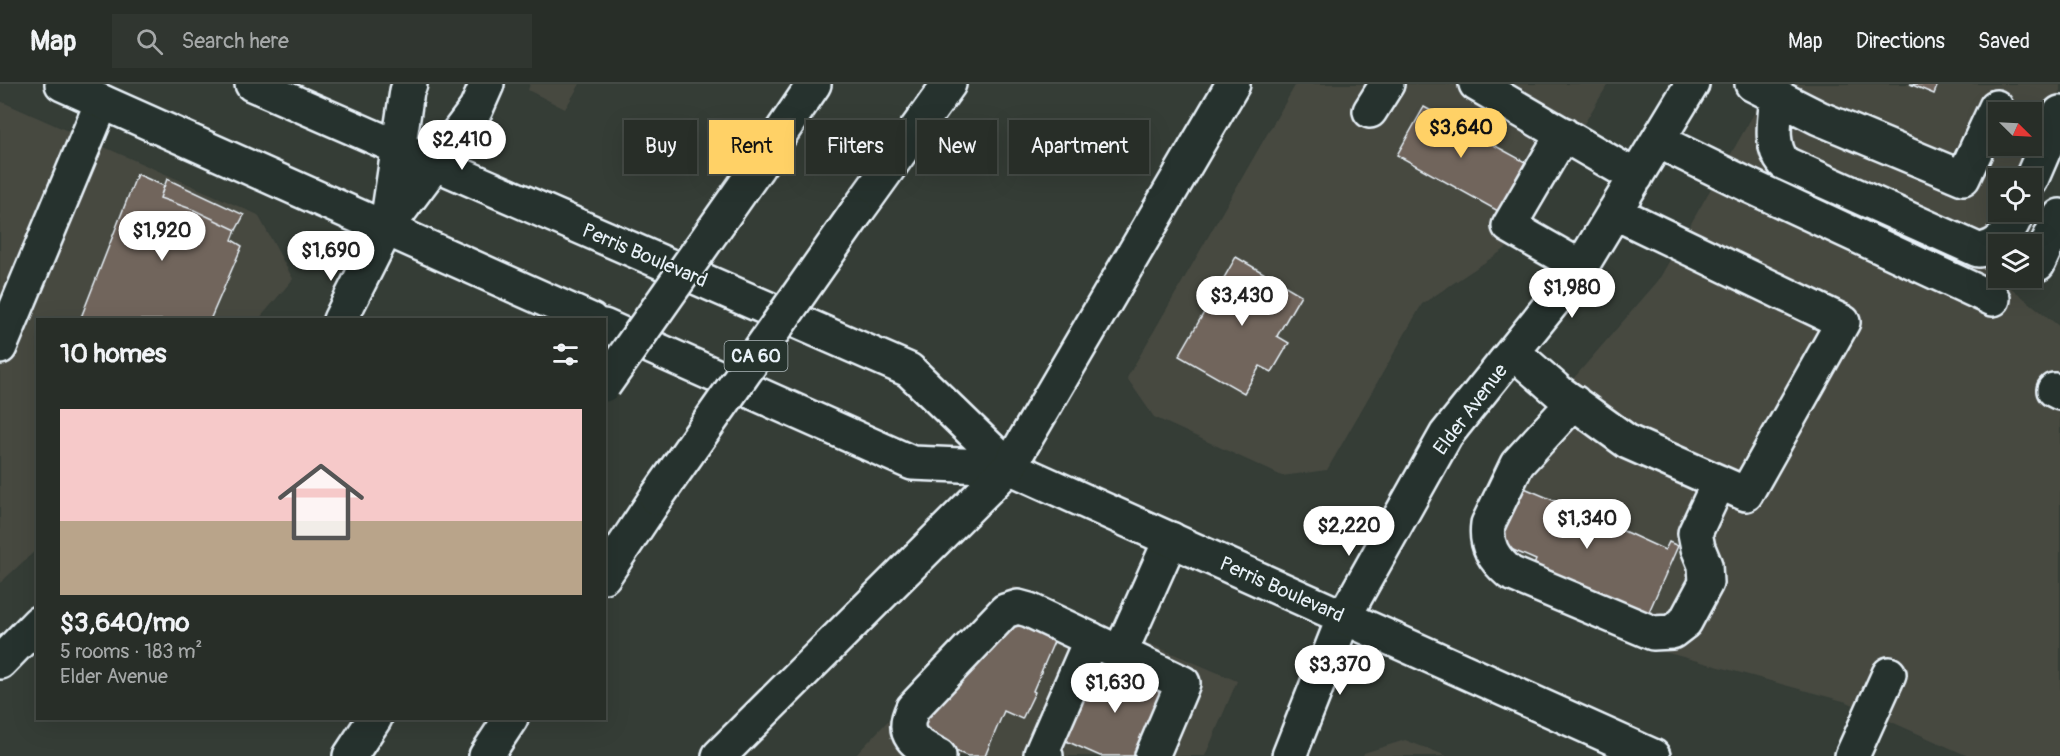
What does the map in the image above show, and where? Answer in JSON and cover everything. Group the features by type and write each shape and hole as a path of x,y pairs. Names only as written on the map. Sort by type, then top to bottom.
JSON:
{"main road":[{"path":"62,84 586,318"},
{"name":"Perris Boulevard","path":"252,84 909,370 1010,467 1653,756"},
{"path":"386,229 407,91 410,84"},
{"path":"341,318 386,229 476,109 487,84"},
{"path":"606,382 814,84"},
{"name":"CA 60","path":"606,573 656,498 949,84"},
{"path":"720,756 1010,467 1233,84"},
{"path":"1476,84 1636,177"},
{"name":"Elder Avenue","path":"1289,756 1344,617 1446,435 1581,267 1692,84"},
{"path":"1764,90 1819,118 1963,178 1988,124"},
{"path":"1764,90 1774,145 1777,155 1784,163 1978,250 1993,246 2003,240 2013,222"},
{"path":"0,346 102,102"},
{"path":"2036,168 2060,113"},
{"path":"1563,134 1509,226 1581,267"},
{"path":"1658,141 1993,299"},
{"path":"1514,352 1574,402 1628,442 1746,494 1843,322 1614,213"},
{"path":"2042,255 2060,216"},
{"name":"Perris Boulevard","path":"606,327 912,463 1010,467"},
{"path":"1574,402 1517,464 1488,524 1486,534 1490,550 1497,562 1510,573 1653,633 1672,632 1685,622 1706,583 1705,565 1695,533 1719,482"},
{"path":"1041,755 1171,539"},
{"path":"939,756 912,740 907,729 913,708 1005,611 1012,608 1023,608 1183,683 1152,756"},
{"path":"0,662 36,625"},
{"path":"1852,756 1889,674"},
{"path":"350,756 374,720"},
{"path":"486,756 510,720"}],"shaded area":[{"path":"530,84 580,84 565,109 528,90"},
{"path":"1296,84 1608,84 1511,245 1422,304 1327,470 1282,476 1154,417 1127,378"},
{"path":"1771,84 2060,84 2060,145 2042,186 2042,168 1988,168 1988,222 2021,222 2008,234 1988,234 1988,288 2011,288 2060,327 2060,756 1968,756 1847,702 1661,651 1499,585 1475,562 1472,526 1503,460 1658,281"},
{"path":"0,101 258,215 293,279 260,318 36,318 36,550 0,583"},
{"path":"1014,586 1237,681 1205,756 855,756"},
{"path":"1405,740 1447,756 1363,756 1364,753"}],"building":[{"path":"1910,84 1938,84 1934,94"},
{"path":"1424,107 1525,162 1498,211 1397,155"},
{"path":"137,174 164,186 160,198 194,210 236,230 232,240 242,246 211,318 81,318"},
{"path":"167,179 244,215 236,230 194,210 160,198"},
{"path":"1236,257 1301,295 1277,336 1289,343 1272,372 1260,366 1244,393 1179,356"},
{"path":"1522,487 1600,520 1603,513 1620,520 1617,528 1665,550 1669,542 1678,546 1648,614 1534,565 1536,560 1497,543"},
{"path":"1013,610 1059,630 1022,719 1004,711 985,756 967,756 928,738 919,704"},
{"path":"1099,662 1168,691 1137,756 1100,756 1064,740"}]}
